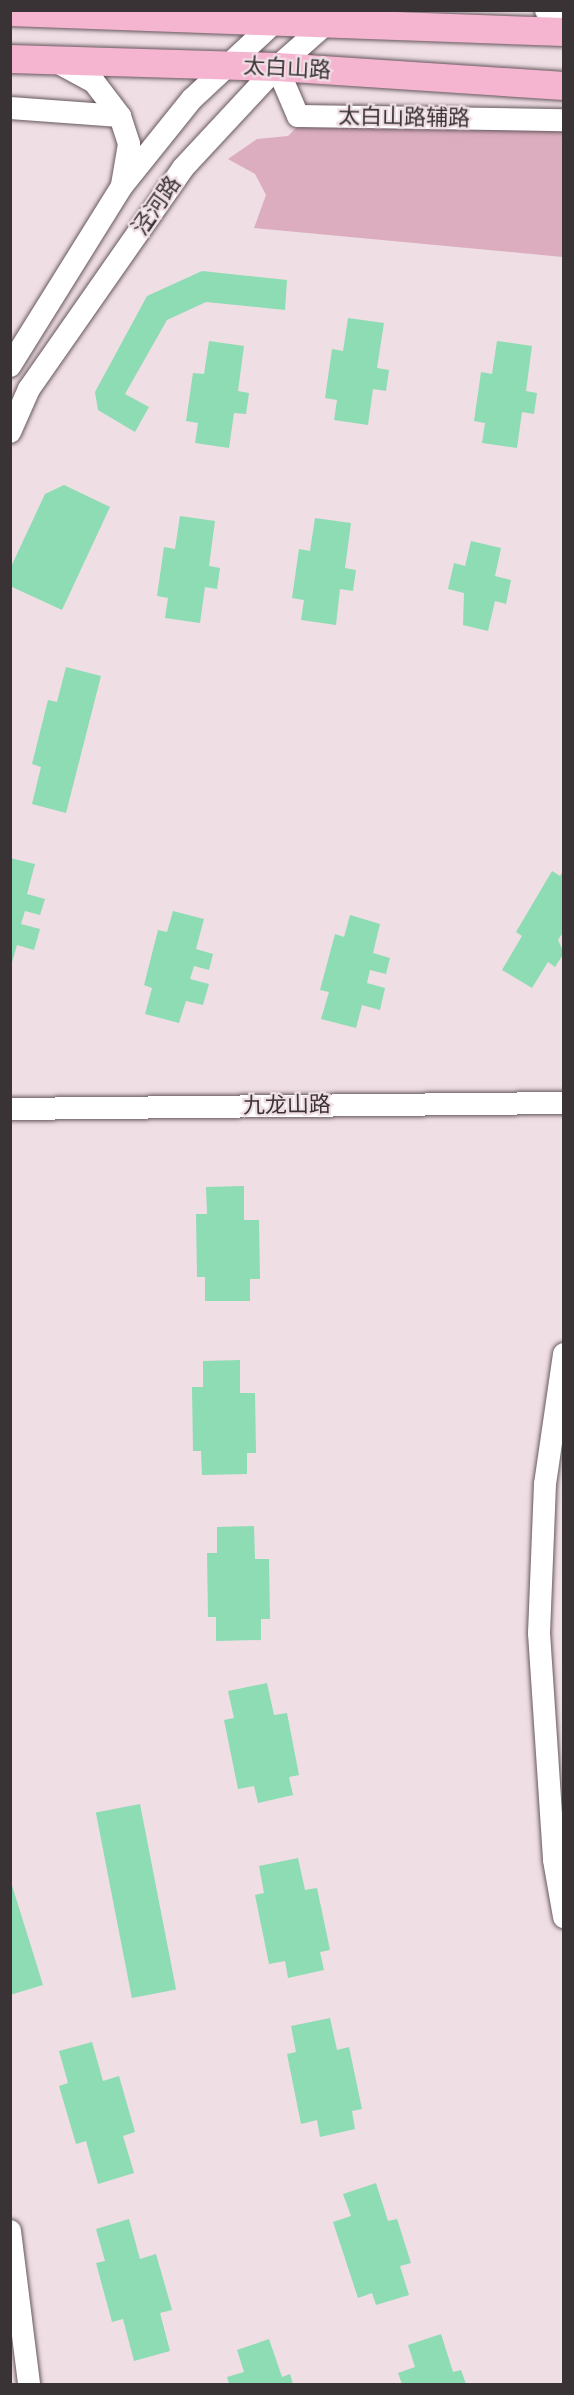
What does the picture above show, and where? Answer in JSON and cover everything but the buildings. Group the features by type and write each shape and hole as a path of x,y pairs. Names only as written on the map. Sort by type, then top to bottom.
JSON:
{"main road":[{"name":"太白山路","path":"12,11 335,17 564,32"},
{"name":"太白山路","path":"10,59 277,67 564,86"}],"street":[{"path":"546,10 564,19"},
{"name":"泾河路","path":"10,366 122,186 227,66 281,16"},
{"name":"泾河路","path":"10,432 29,389 183,168 277,67 335,17"},
{"path":"52,60 94,82 120,116 129,144 122,186"},
{"name":"太白山路辅路","path":"277,67 298,116 564,120"},
{"path":"10,108 120,116"},
{"name":"九龙山路","path":"10,1109 564,1103"},
{"path":"564,1354 545,1484 539,1633 554,1701 554,1860 564,1917"},
{"path":"10,2231 29,2385"}],"shaded area":[{"path":"563,123 563,257 254,228 266,195 255,174 228,159 257,139 288,136 300,124"}]}
